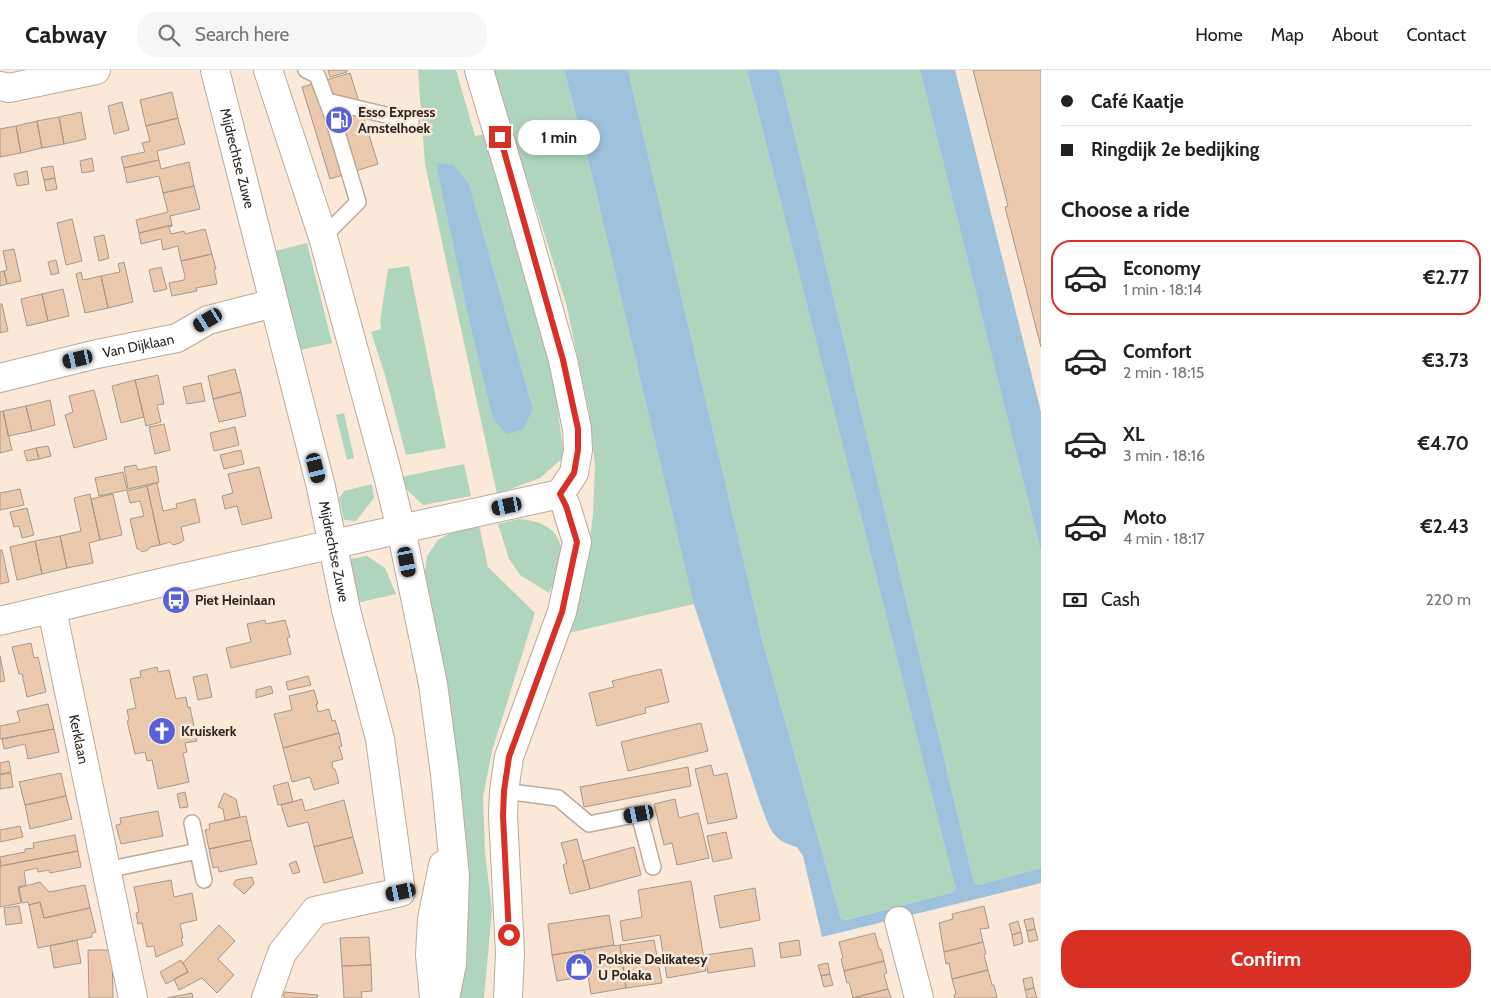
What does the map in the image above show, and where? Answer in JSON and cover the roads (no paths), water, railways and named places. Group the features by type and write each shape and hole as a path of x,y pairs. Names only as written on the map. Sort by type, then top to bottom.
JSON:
{"street":[{"path":"0,85 9,88 96,70"},
{"name":"Mijdrechtse Zuwe","path":"215,70 321,487 346,610 380,739 401,892 315,910 282,953 266,998"},
{"path":"268,70 323,237 387,472 401,529 433,684 446,774 455,876 452,964 445,998"},
{"path":"0,621 332,544 560,494 574,473 578,450 578,429 563,360 479,70"},
{"name":"Van Dijklaan","path":"0,378 97,354 177,338 208,320 274,303"},
{"path":"508,998 510,953 503,816 504,791 509,757 562,612 577,542 566,506 560,494"},
{"name":"Kerklaan","path":"52,610 133,998"},
{"path":"434,998 430,955 432,919 450,834"},
{"path":"899,921 919,998"}],"lane":[{"path":"306,70 317,75 327,101 358,202 323,237"},
{"path":"327,101 411,122"},
{"path":"504,791 558,798 589,824 639,814 653,867"},
{"path":"192,823 204,880"},
{"path":"106,870 198,851"}],"water":[{"path":"564,70 628,70 763,643 841,919 845,920 954,892 956,889 747,70 779,70 974,883 978,885 1041,868 1041,883 822,937 803,856 797,847 781,841 769,826 694,605 593,180"},
{"path":"920,70 955,70 1041,412 1041,552"},
{"path":"436,163 454,165 469,184 533,409 523,429 506,434 493,419 469,319"}],"place":[{"name":"Esso Express Amstelhoek","path":"339,120"},
{"name":"Piet Heinlaan","path":"176,600"},
{"name":"Kruiskerk","path":"162,731"},
{"name":"Polskie Delikatesy U Polaka","path":"579,967"}]}
